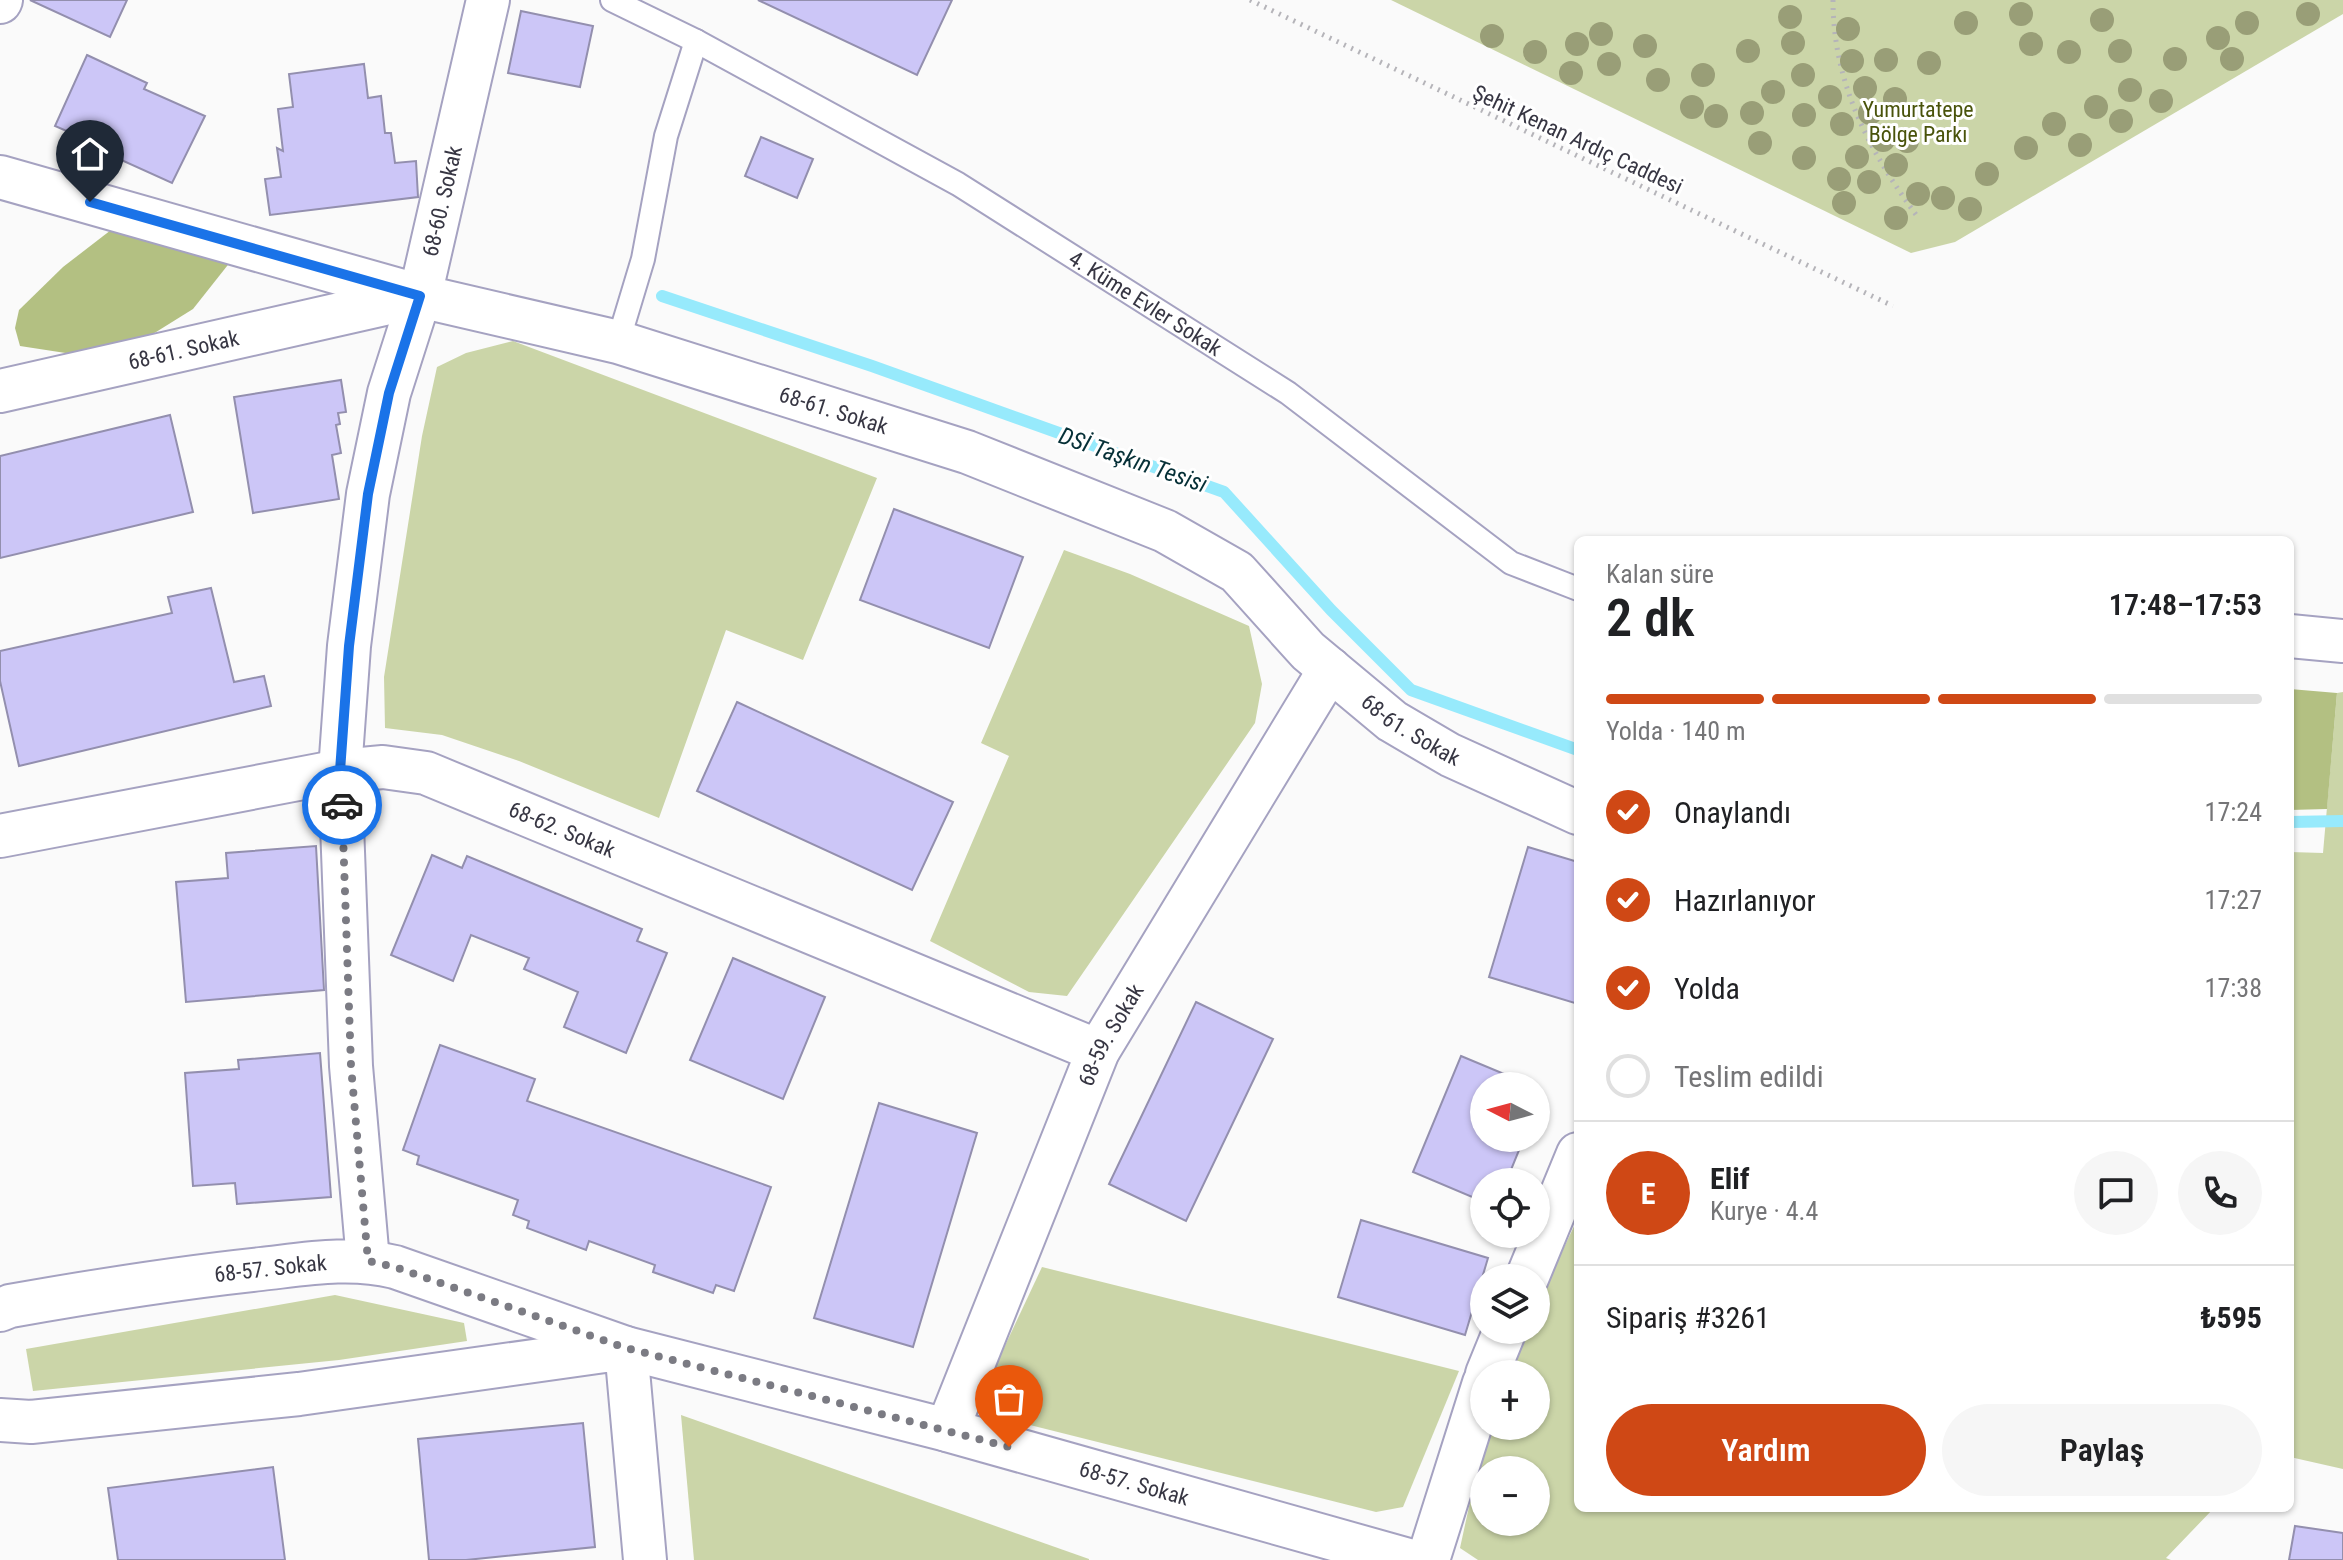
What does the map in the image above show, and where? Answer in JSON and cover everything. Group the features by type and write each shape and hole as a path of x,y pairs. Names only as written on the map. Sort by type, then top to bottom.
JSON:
{"street":[{"name":"68-60. Sokak","path":"368,1261 351,1066 340,771 349,646 368,494 389,393 420,296 488,0"},
{"path":"0,177 420,296"},
{"name":"68-61. Sokak","path":"0,391 420,296 618,342 967,452 1165,531 1237,572 1308,651 1392,721 1450,755 1574,811"},
{"path":"2294,636 2343,641"},
{"name":"68-59. Sokak","path":"947,1430 1098,1051 1330,669"},
{"name":"68-62. Sokak","path":"0,836 340,771 383,767 426,773 1098,1051"},
{"path":"1533,1264 1574,1164"},
{"name":"68-57. Sokak","path":"0,1310 171,1278 368,1261 395,1267 626,1348 947,1430 1408,1560"},
{"path":"626,1348 645,1560"},
{"name":"68-57. Sokak","path":"0,1420 31,1422 299,1394 626,1348"},
{"path":"1428,1560 1470,1427"}],"lane":[{"name":"4. Küme Evler Sokak","path":"612,0 696,41 958,184 1288,393 1511,563 1574,587"},
{"path":"618,342 643,259 666,136 696,41"}],"path":[{"name":"Şehit Kenan Ardıç Caddesi","path":"1250,0 1893,306"},
{"path":"1833,0 1838,60 1850,97 1871,148 1917,216"}],"green space":[{"name":"Yumurtatepe Bölge Parkı","path":"1391,0 2343,0 2343,14 1955,242 1911,253"},
{"path":"111,230 231,261 193,309 140,342 72,354 20,346 15,328 19,310 63,267"},
{"path":"513,341 877,478 803,660 726,630 659,818 519,761 442,735 385,728 384,677 422,436 437,367 466,353"},
{"path":"1064,550 1130,574 1249,626 1262,684 1255,723 1067,996 1029,992 930,941 1009,756 981,743"},
{"path":"2294,689 2337,693 2327,809 2294,810"},
{"path":"2343,692 2343,1469 2294,1458 2294,852 2323,853 2337,693"},
{"path":"1574,1226 1574,1512 2210,1512 2166,1558 2171,1560 1478,1560 1460,1548 1470,1502 1470,1536 1550,1536 1550,1456 1480,1456 1485,1440 1550,1440 1550,1360 1514,1360 1520,1344 1550,1344 1550,1277"},
{"path":"1042,1267 1459,1371 1403,1507 1376,1512 1002,1418 995,1392 994,1369"},
{"path":"335,1295 464,1323 467,1341 339,1360 33,1391 26,1349"},
{"path":"681,1415 1089,1559 1089,1560 694,1560"}],"building":[{"path":"30,0 127,0 110,37"},
{"path":"758,0 952,0 917,75"},
{"path":"521,11 593,26 580,87 508,73"},
{"path":"87,55 147,83 144,89 205,116 172,183 55,126"},
{"path":"364,64 368,98 381,96 385,133 391,133 395,163 416,161 418,197 270,215 265,179 281,177 277,148 283,151 278,109 293,107 289,74"},
{"path":"761,137 813,159 797,198 745,176"},
{"path":"341,380 346,412 338,413 340,424 336,425 341,453 332,455 339,499 253,513 234,397"},
{"path":"170,415 193,512 0,558 0,456"},
{"path":"894,509 1023,557 989,648 860,600"},
{"path":"211,588 234,682 264,676 271,706 19,766 0,681 0,651 172,613 168,597"},
{"path":"737,702 953,802 912,890 697,791"},
{"path":"316,846 324,990 186,1002 176,882 228,878 226,853"},
{"path":"1528,847 1574,861 1574,1003 1489,977"},
{"path":"432,855 462,868 467,856 642,929 637,941 667,953 626,1053 564,1027 578,992 524,969 529,958 471,935 453,981 391,955"},
{"path":"733,958 825,997 783,1099 690,1060"},
{"path":"1196,1002 1273,1039 1186,1221 1109,1184"},
{"path":"440,1045 535,1079 527,1101 771,1187 734,1291 716,1285 713,1293 653,1272 655,1265 589,1241 586,1250 527,1228 529,1221 513,1215 518,1200 417,1164 419,1156 403,1150"},
{"path":"320,1053 331,1197 237,1204 235,1183 193,1186 185,1073 239,1069 238,1060"},
{"path":"1461,1056 1499,1072 1470,1072 1470,1152 1518,1152 1512,1168 1470,1168 1470,1196 1413,1172"},
{"path":"879,1103 977,1133 913,1347 814,1318"},
{"path":"1361,1220 1488,1258 1486,1264 1470,1264 1470,1318 1465,1335 1338,1297"},
{"path":"583,1423 595,1547 466,1560 429,1560 418,1439"},
{"path":"273,1467 285,1560 118,1560 108,1488"},
{"path":"2295,1526 2343,1533 2343,1560 2289,1560"}],"waterway":[{"name":"DSİ Taşkın Tesisi","path":"662,296 872,366 1224,492 1331,610 1411,690 1574,749"},
{"name":"DSİ Taşkın Tesisi","path":"2294,822 2343,821"}],"way so far":[{"path":"342,805 351,1066 368,1261 395,1267 626,1348 1009,1447"}],"route":[{"path":"90,202 420,296 389,393 368,494 349,646 340,771 342,805"}]}
